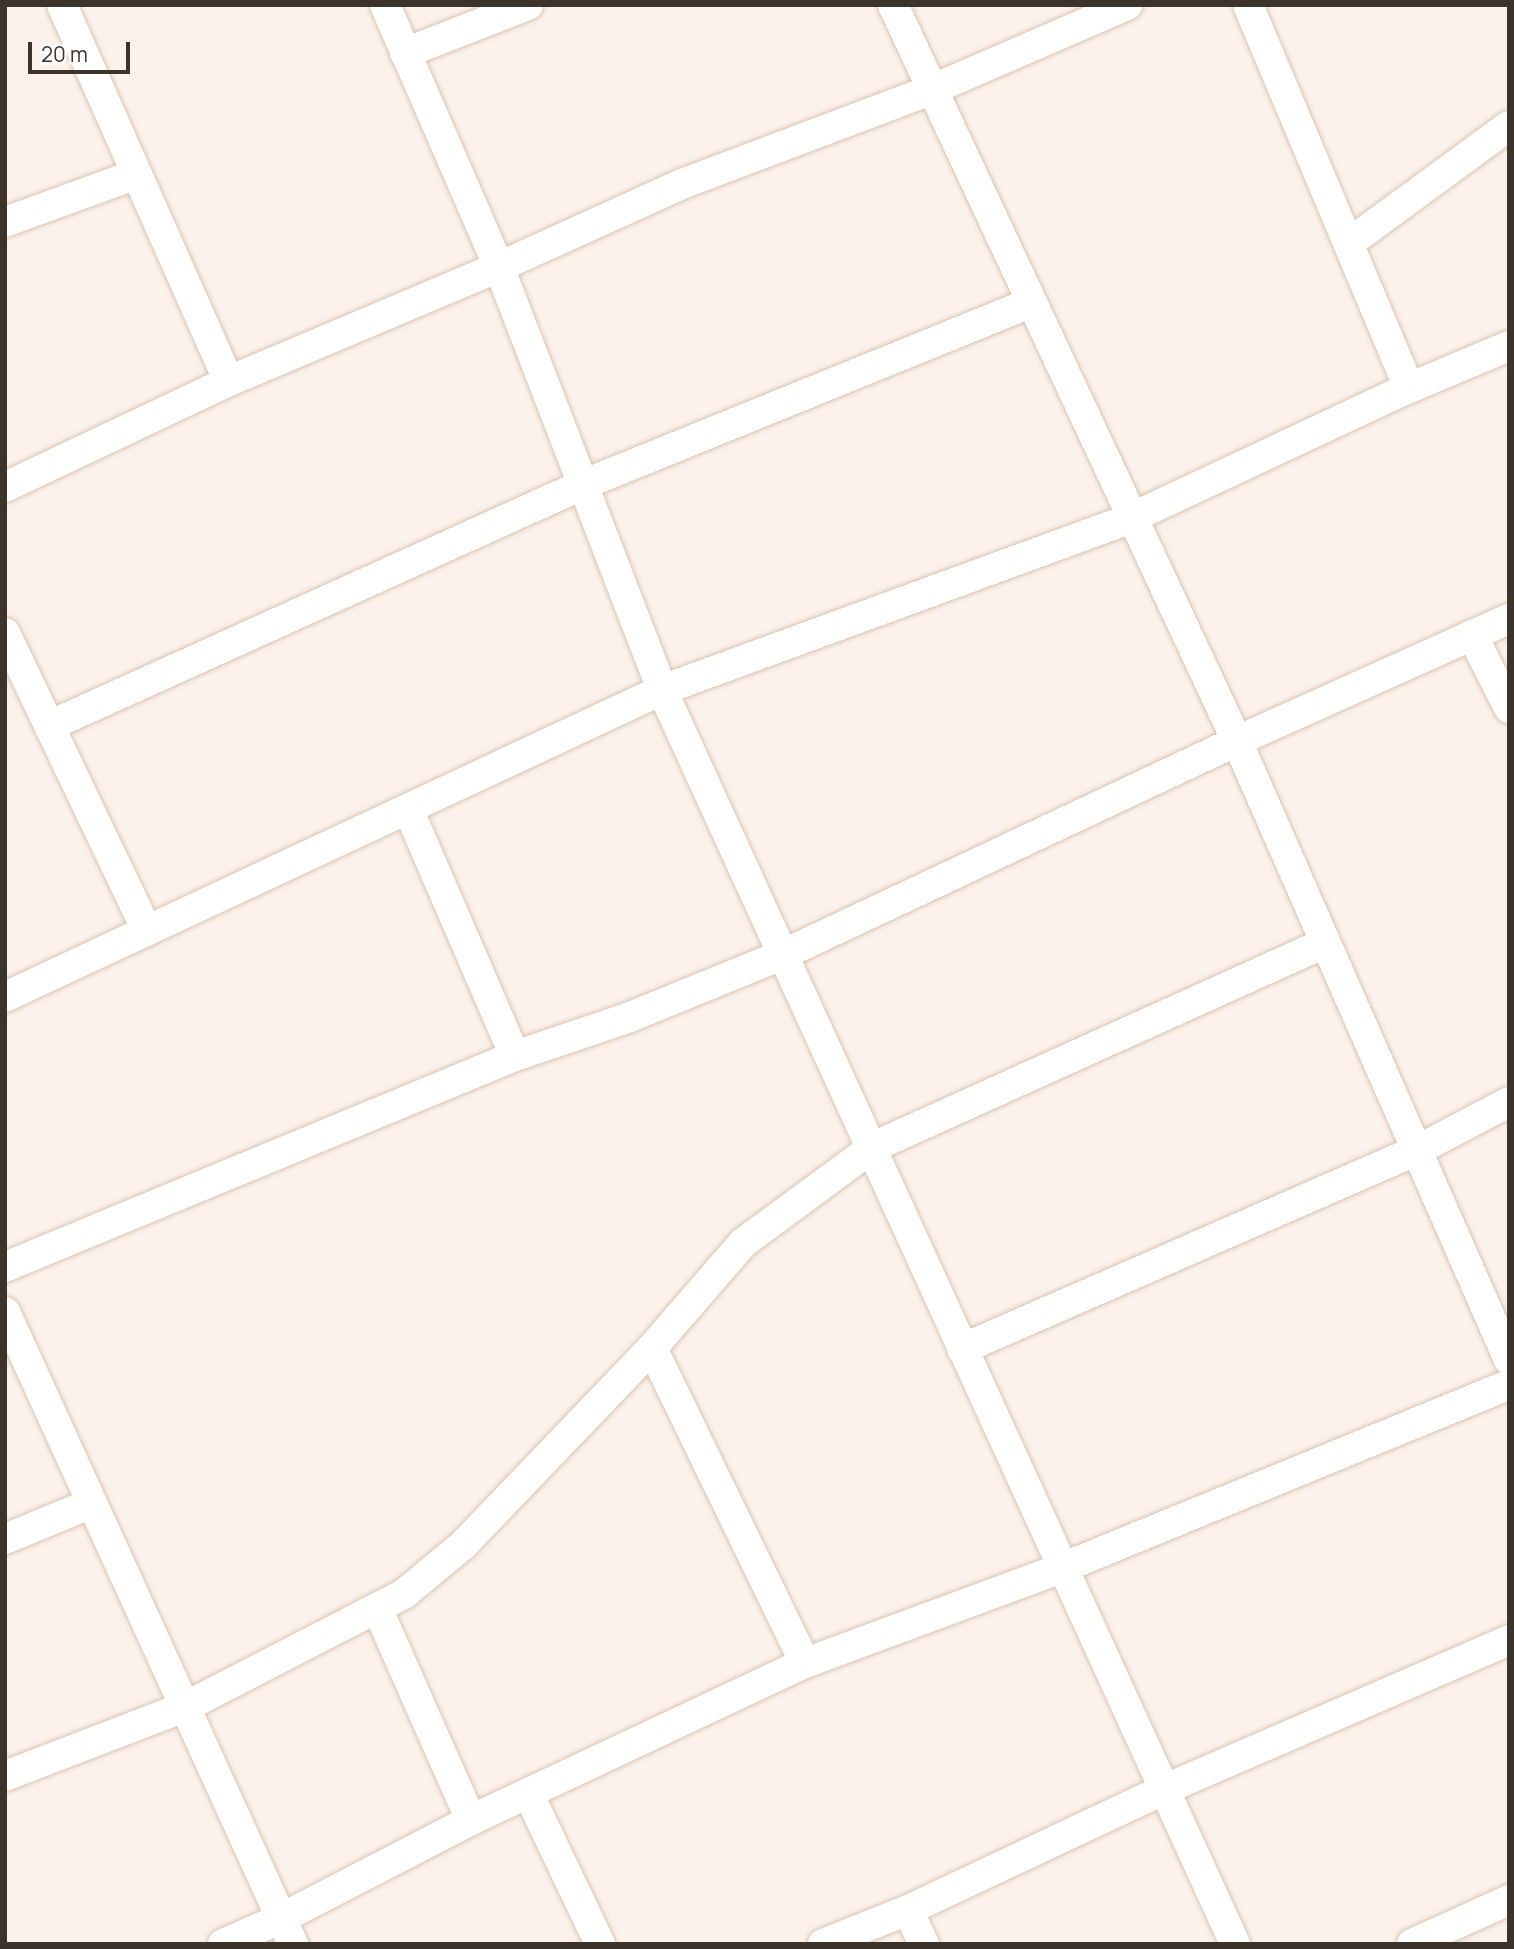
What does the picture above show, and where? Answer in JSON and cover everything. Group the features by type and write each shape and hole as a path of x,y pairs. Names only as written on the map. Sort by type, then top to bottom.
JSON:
{"street":[{"path":"62,5 229,381"},
{"path":"385,5 499,267 662,690 1235,1944"},
{"path":"405,53 528,5"},
{"path":"893,5 1237,741 1509,1360"},
{"path":"5,487 229,381 499,267 682,184 931,90 1127,5"},
{"path":"1248,5 1409,388"},
{"path":"1349,243 1509,126"},
{"path":"5,222 137,174"},
{"path":"50,726 582,485 1030,303"},
{"path":"5,998 662,690 1131,518 1409,388 1509,346"},
{"path":"5,1267 515,1056 629,1017 784,954 1237,741 1509,619"},
{"path":"5,633 147,931"},
{"path":"1472,635 1507,702"},
{"path":"408,808 515,1056"},
{"path":"5,1776 185,1707 377,1608 430,1576 652,1348 743,1243 873,1147 1325,943"},
{"path":"962,1349 1416,1151 1509,1102"},
{"path":"5,1312 288,1931"},
{"path":"652,1348 805,1663"},
{"path":"223,1944 288,1931 471,1820 805,1663 1062,1568 1509,1385"},
{"path":"5,1539 92,1503"},
{"path":"377,1608 471,1820"},
{"path":"823,1944 908,1910 1163,1790 1509,1640"},
{"path":"528,1793 600,1944"},
{"path":"1412,1944 1509,1900"},
{"path":"908,1910 924,1944"}]}
